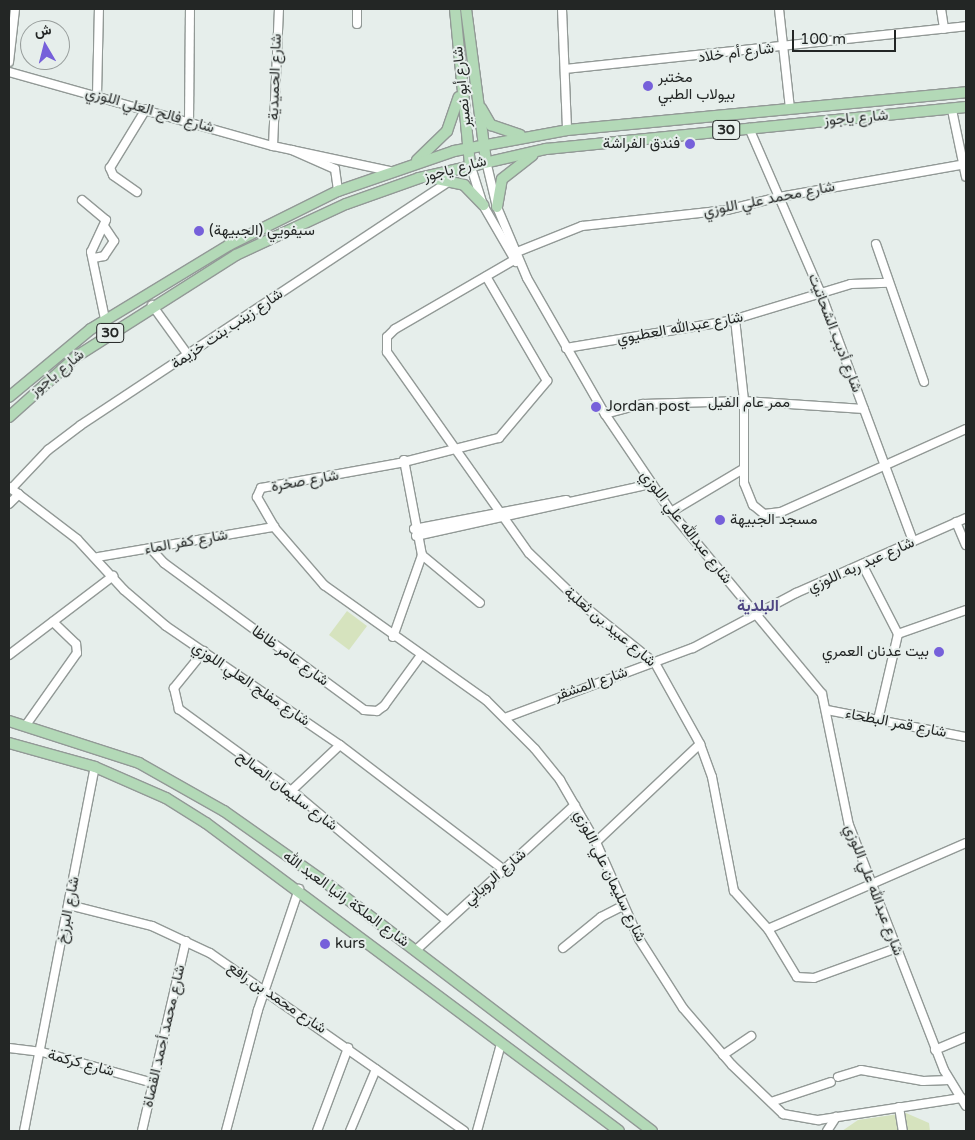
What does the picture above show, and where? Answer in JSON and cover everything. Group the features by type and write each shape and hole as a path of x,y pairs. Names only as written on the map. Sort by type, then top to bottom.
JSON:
{"main road":[{"name":"شارع أبو نصير","path":"455,9 461,89 470,164"},
{"name":"شارع أبو نصير","path":"466,9 475,96 486,161"},
{"path":"410,165 447,131 461,89"},
{"name":"شارع ياجوز","path":"9,395 106,320 228,245 338,191 390,171 468,146 567,130 966,92"},
{"path":"475,96 491,125 523,136"},
{"name":"شارع ياجوز","path":"9,417 77,356 152,305 280,233 419,178 470,164 546,149 748,128 952,110 966,107"},
{"path":"497,208 498,188 509,170 546,149"},
{"path":"419,178 452,180 474,192 483,205"},
{"name":"شارع الملكة رانيا العبد الله","path":"9,721 139,763 174,780 416,950 568,1071 652,1131"},
{"name":"شارع الملكة رانيا العبد الله","path":"9,743 95,767 173,802 299,889 618,1131"}],"street":[{"path":"9,62 15,9"},
{"path":"97,94 99,9"},
{"path":"188,122 190,9"},
{"name":"شارع الحميدية","path":"272,146 279,9"},
{"path":"357,9 357,24"},
{"path":"562,9 567,130"},
{"path":"779,9 786,47 790,108"},
{"path":"940,9 944,29"},
{"name":"شارع أم خلاد","path":"565,69 786,47 966,26"},
{"name":"شارع فالح العلي اللوزي","path":"9,72 97,94 272,146 291,148 390,171"},
{"path":"137,192 110,168 146,109"},
{"path":"952,110 965,164 966,177"},
{"name":"شارع أديب الشحاتيت","path":"748,128 820,291 914,541"},
{"name":"شارع فالح العلي اللوزي","path":"291,148 335,168 338,191"},
{"name":"شارع عبدالله علي اللوزي","path":"486,161 497,208 515,256"},
{"name":"شارع عبدالله علي اللوزي","path":"470,164 483,205 515,256 605,414 650,484 671,512 820,690 827,710 841,800 935,1050 949,1080 966,1106"},
{"name":"شارع محمد علي اللوزي","path":"386,342 395,328 486,276 515,256 582,226 727,210 779,197 965,164"},
{"name":"شارع زينب بنت خزيمة","path":"10,488 64,437 452,180"},
{"path":"82,200 105,216 104,226 93,243 94,258 106,320"},
{"path":"94,258 104,256 114,241 104,226"},
{"path":"876,244 888,284 924,382"},
{"name":"شارع صخرة","path":"261,488 407,461 499,438 546,384 486,276"},
{"name":"شارع عبدالله العطيوي","path":"566,348 735,319 820,291 878,280 888,284"},
{"path":"152,305 188,355"},
{"path":"735,319 744,401 743,469 753,505 772,514 966,429"},
{"name":"شارع عبيد بن ثعلبة","path":"386,342 390,356 499,515 556,580 655,663 700,744 721,809 734,891 768,929 803,980 897,948"},
{"name":"ممر عام الفيل","path":"605,414 643,404 744,401 864,410"},
{"path":"407,461 415,533 422,555 480,603"},
{"path":"671,512 743,469"},
{"path":"415,533 650,484"},
{"name":"شارع مفلح العلي اللوزي","path":"10,488 98,557 113,576 154,616 340,745 504,870"},
{"name":"شارع سليمان علي اللوزي","path":"261,488 257,497 274,526 324,585 393,637 507,717 575,805 596,842 623,906 683,1008 723,1055 771,1102 794,1118 836,1117 961,1098"},
{"path":"9,504 19,494"},
{"name":"شارع عبد ربه اللوزي","path":"757,615 862,564 966,518"},
{"path":"956,522 966,545"},
{"name":"شارع كفر الماء","path":"98,557 274,526"},
{"name":"شارع عامر ظاظا","path":"150,549 179,575 364,710 377,711 384,706 421,655"},
{"path":"393,637 422,555"},
{"path":"862,564 898,634 878,720"},
{"path":"9,656 113,576"},
{"path":"898,634 966,610"},
{"name":"شارع المشقر","path":"507,717 655,663 757,615"},
{"path":"26,726 77,653 76,644 53,622"},
{"name":"شارع سليمان الصالح","path":"204,651 177,682 174,702 291,791 446,920"},
{"name":"شارع قمر البطحاء","path":"827,710 966,737"},
{"path":"596,842 700,744"},
{"path":"291,791 340,745"},
{"name":"شارع البرزخ","path":"24,1131 42,1052 95,767"},
{"name":"شارع الروياني","path":"416,950 446,920 575,805"},
{"path":"768,929 966,843"},
{"path":"226,1131 266,989 299,889"},
{"name":"شارع محمد بن رافع","path":"69,905 116,914 186,941 266,989 464,1131"},
{"path":"563,948 601,917 623,906"},
{"name":"شارع محمد أحمد القضاة","path":"142,1131 186,941"},
{"path":"723,1055 751,1036"},
{"path":"935,1050 966,1038"},
{"path":"477,1131 501,1044"},
{"name":"شارع كركمة","path":"9,1048 42,1052 153,1083"},
{"path":"318,1131 348,1048"},
{"path":"350,1131 376,1069"},
{"path":"838,1077 861,1070 923,1081 949,1080"},
{"path":"771,1102 831,1082"},
{"path":"899,1107 903,1131"},
{"path":"827,1131 836,1117"}],"green space":[{"path":"347,611 367,626 349,650 329,635"},
{"path":"906,1113 929,1123 930,1131 842,1131 858,1120"}],"place":[{"name":"مختبر بيولاب الطبي","path":"648,86"},
{"name":"فندق الفراشة","path":"690,144"},
{"name":"سيفويي (الجبيهة)","path":"199,231"},
{"name":"Jordan post","path":"596,407"},
{"name":"مسجد الجبيهة","path":"720,520"},
{"name":"بيت عدنان العمري","path":"939,652"},
{"name":"kurs","path":"325,944"}],"district":[{"name":"البلدية","path":"758,606"}]}
